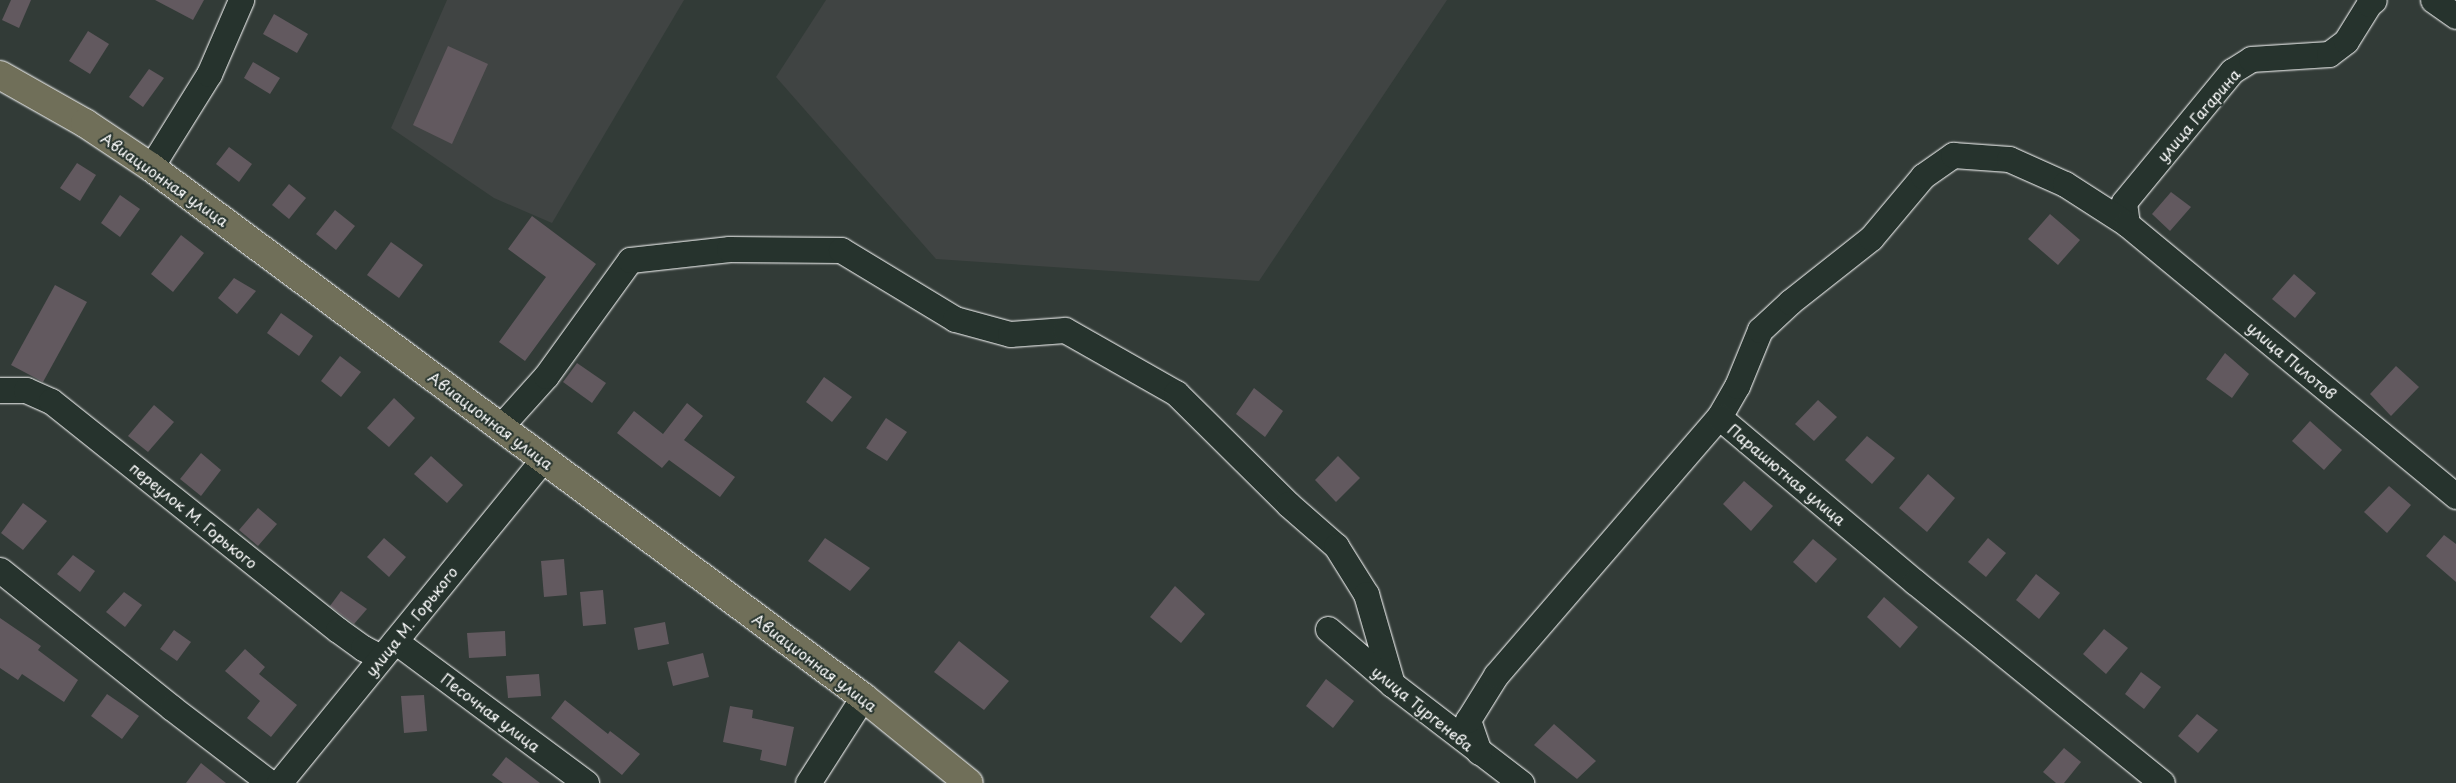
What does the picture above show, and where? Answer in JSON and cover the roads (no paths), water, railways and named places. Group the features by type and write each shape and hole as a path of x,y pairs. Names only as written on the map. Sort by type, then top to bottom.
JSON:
{"main road":[{"name":"Авиационная улица","path":"0,75 85,123 151,167 502,426 543,459 863,697 969,783"}],"street":[{"path":"151,167 209,74 241,0"},
{"name":"улица Гагарина","path":"2127,224 2124,202 2232,71 2250,59 2329,54 2346,41 2369,4 2374,0"},
{"path":"2433,0 2456,16"},
{"name":"улица Пилотов","path":"1719,417 1737,386 1760,330 1790,302 1870,238 1923,176 1953,155 2009,160 2065,184 2127,224 2456,496"},
{"path":"502,426 546,376 630,260 729,249 842,250 955,319 1010,334 1065,330 1176,393 1288,504 1336,546 1366,594 1392,684"},
{"name":"переулок М. Горького","path":"0,390 26,390 51,401 338,630 363,648 388,649"},
{"name":"Парашютная улица","path":"1479,752 1468,720 1496,675 1719,417 1915,582 2162,783"},
{"name":"улица М. Горького","path":"279,783 543,459"},
{"path":"0,570 172,708 270,783"},
{"name":"улица Тургенева","path":"1328,629 1392,684 1521,783"},
{"name":"Песочная улица","path":"388,649 586,783"},
{"path":"808,783 863,697"}]}
